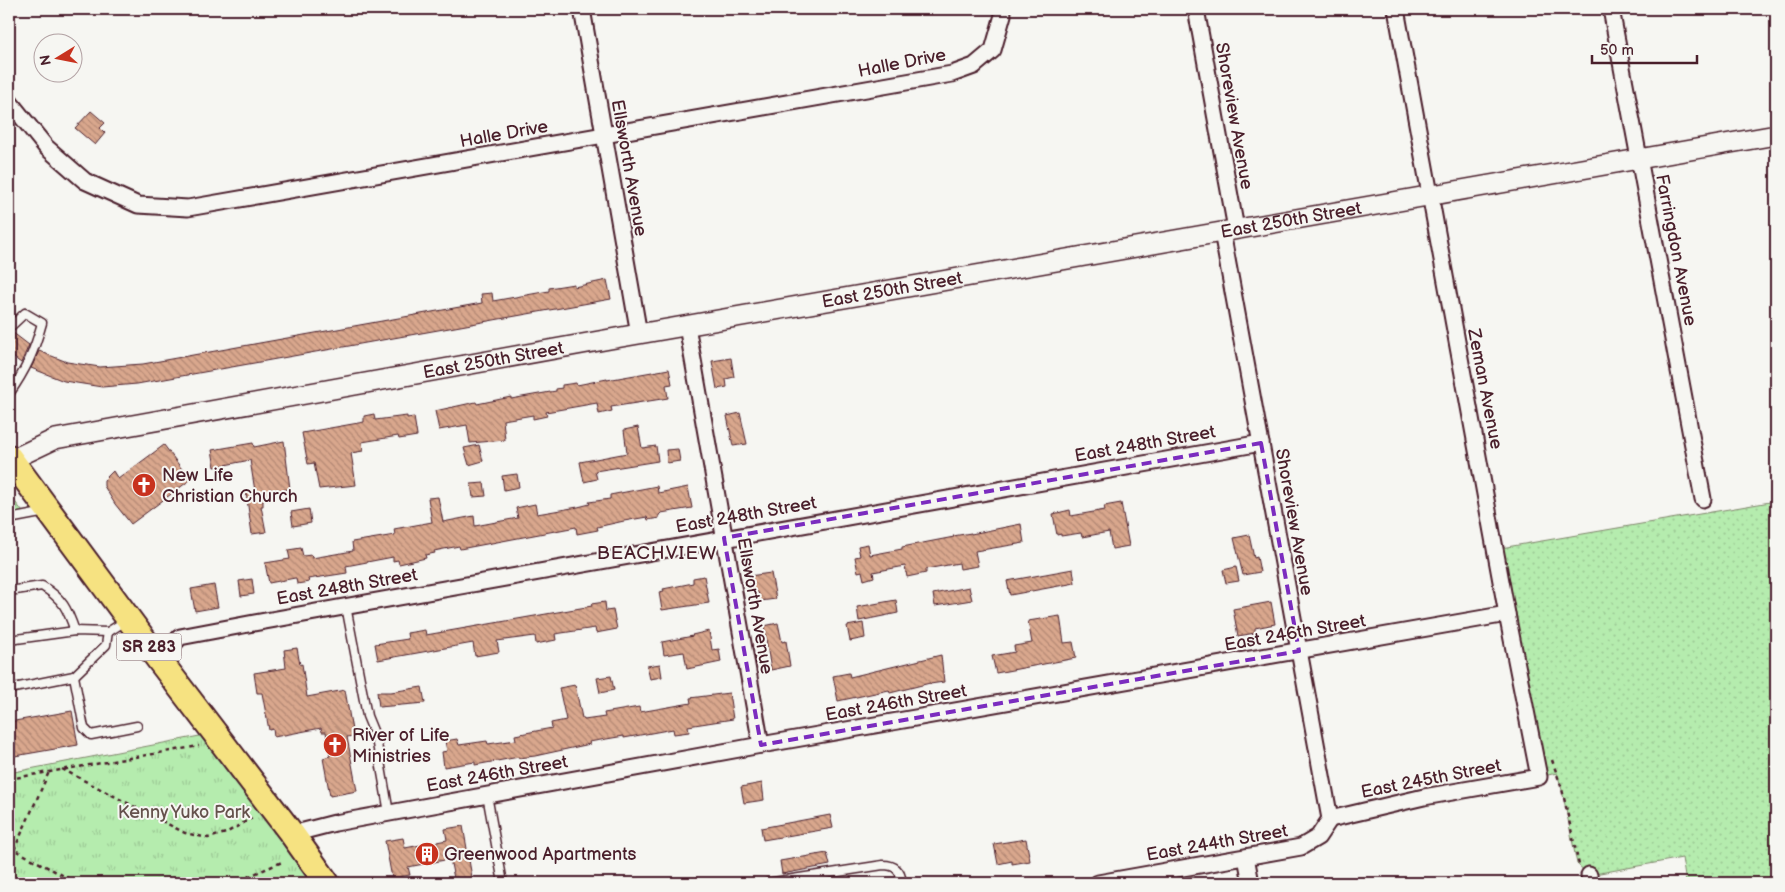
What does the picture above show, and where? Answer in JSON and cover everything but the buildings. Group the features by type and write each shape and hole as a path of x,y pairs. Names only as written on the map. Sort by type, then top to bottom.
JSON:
{"main road":[{"name":"SR 283","path":"10,459 158,660 292,834 327,883"}],"street":[{"name":"Ellsworth Avenue","path":"582,9 639,334"},
{"name":"Halle Drive","path":"9,101 46,147 85,181 138,204 188,208 952,74 974,66 993,50 1003,15 1002,9"},
{"name":"Shoreview Avenue","path":"1196,9 1260,442 1330,819"},
{"name":"Zeman Avenue","path":"1396,9 1539,777"},
{"name":"Farringdon Avenue","path":"1611,9 1704,499"},
{"name":"East 250th Street","path":"10,459 55,439 639,334 1776,135"},
{"name":"Ellsworth Avenue","path":"687,326 761,745"},
{"name":"East 248th Street","path":"158,660 180,638 346,606 1260,442"},
{"name":"East 246th Street","path":"292,834 335,823 761,745 1508,614"},
{"name":"East 245th Street","path":"1330,819 1424,797 1539,777"},
{"name":"East 244th Street","path":"1098,883 1301,847 1318,837 1330,819"},
{"path":"1246,857 1251,883"}],"lane":[{"path":"9,328 25,313 42,323 26,370 9,394"},
{"path":"9,519 50,511"},
{"path":"9,590 42,586 56,594 68,612 75,631"},
{"path":"346,606 367,716 376,738 389,813"},
{"path":"9,640 75,631 108,632 129,619"},
{"path":"9,689 74,676 106,645 108,632"},
{"path":"74,676 84,728 91,736 137,726"},
{"path":"487,795 503,883"},
{"path":"767,883 847,869 891,865 898,869 902,883"}],"path":[{"path":"9,779 199,746"},
{"path":"1552,760 1562,790 1577,864 1589,879"},
{"path":"62,769 185,833 208,838 226,833 252,818"},
{"path":"14,850 50,771"},
{"path":"9,849 78,883"},
{"path":"233,883 282,862"}],"highlighted area":[{"path":"1261,443 1299,651 761,745 724,538"}],"green space":[{"path":"9,494 26,516 9,519"},
{"path":"1776,501 1776,883 1686,883 1682,858 1589,875 1577,864 1557,773 1539,777 1495,549"},
{"name":"Kenny Yuko Park","path":"215,733 327,883 9,883 9,773"}],"place":[{"name":"New Life Christian Church","path":"144,485"},
{"name":"River of Life Ministries","path":"335,745"},
{"name":"Greenwood Apartments","path":"427,854"}],"district":[{"name":"BEACHVIEW","path":"657,553"}]}
